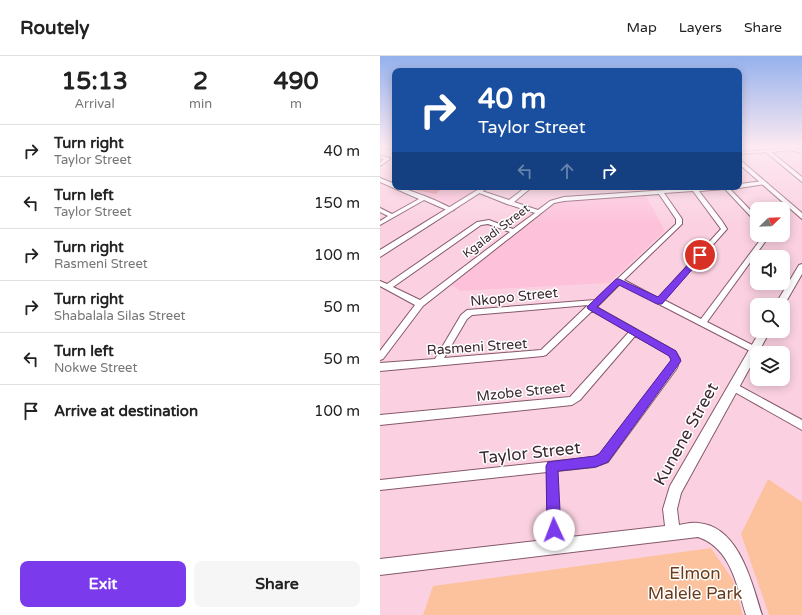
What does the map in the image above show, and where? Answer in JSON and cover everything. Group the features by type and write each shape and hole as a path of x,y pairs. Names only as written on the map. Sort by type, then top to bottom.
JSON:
{"street":[{"path":"752,172 802,217"},
{"path":"792,172 802,180"},
{"path":"380,180 392,185"},
{"path":"742,186 764,183"},
{"path":"404,190 451,210"},
{"path":"380,254 481,190"},
{"path":"485,190 509,203 538,212"},
{"path":"509,203 525,190"},
{"path":"660,302 724,229 695,190"},
{"name":"Kgaladi Street","path":"380,357 420,304 538,212 557,200 695,190"},
{"path":"732,190 750,212"},
{"name":"Rasmeni Street","path":"380,367 541,354 547,350 679,224 679,219 660,192"},
{"path":"380,223 424,198"},
{"path":"380,210 393,216"},
{"path":"387,287 479,223 489,222 514,231"},
{"path":"702,322 763,242"},
{"path":"784,298 802,266"},
{"path":"619,281 750,347"},
{"path":"380,283 420,304"},
{"name":"Taylor Street","path":"380,485 596,462 604,458 674,365 676,358 673,354 634,332 594,305"},
{"name":"Nkopo Street","path":"437,363 464,317 470,312 594,305"},
{"name":"Mzobe Street","path":"380,420 564,403 572,401 634,332"},
{"name":"Kunene Street","path":"673,532 670,509 675,491 750,359"},
{"path":"734,387 802,425"},
{"path":"552,466 554,546"},
{"path":"380,567 673,532 702,531 715,537 727,547 739,569 754,615"}],"shaded area":[{"path":"414,190 475,190 457,203 450,204"},
{"path":"645,194 665,231 609,283 461,291 451,285 554,203"}],"green space":[{"name":"Elmon Malele Park","path":"768,479 802,502 802,615 769,615 741,534"},
{"name":"Elmon Malele Park","path":"711,548 733,580 743,615 423,615 433,586"}],"building":[{"path":"415,190 440,190 436,194"}],"route":[{"path":"554,530 552,466 596,462 604,458 676,361 676,357 673,354 591,307 619,281 660,302 700,255"}]}
